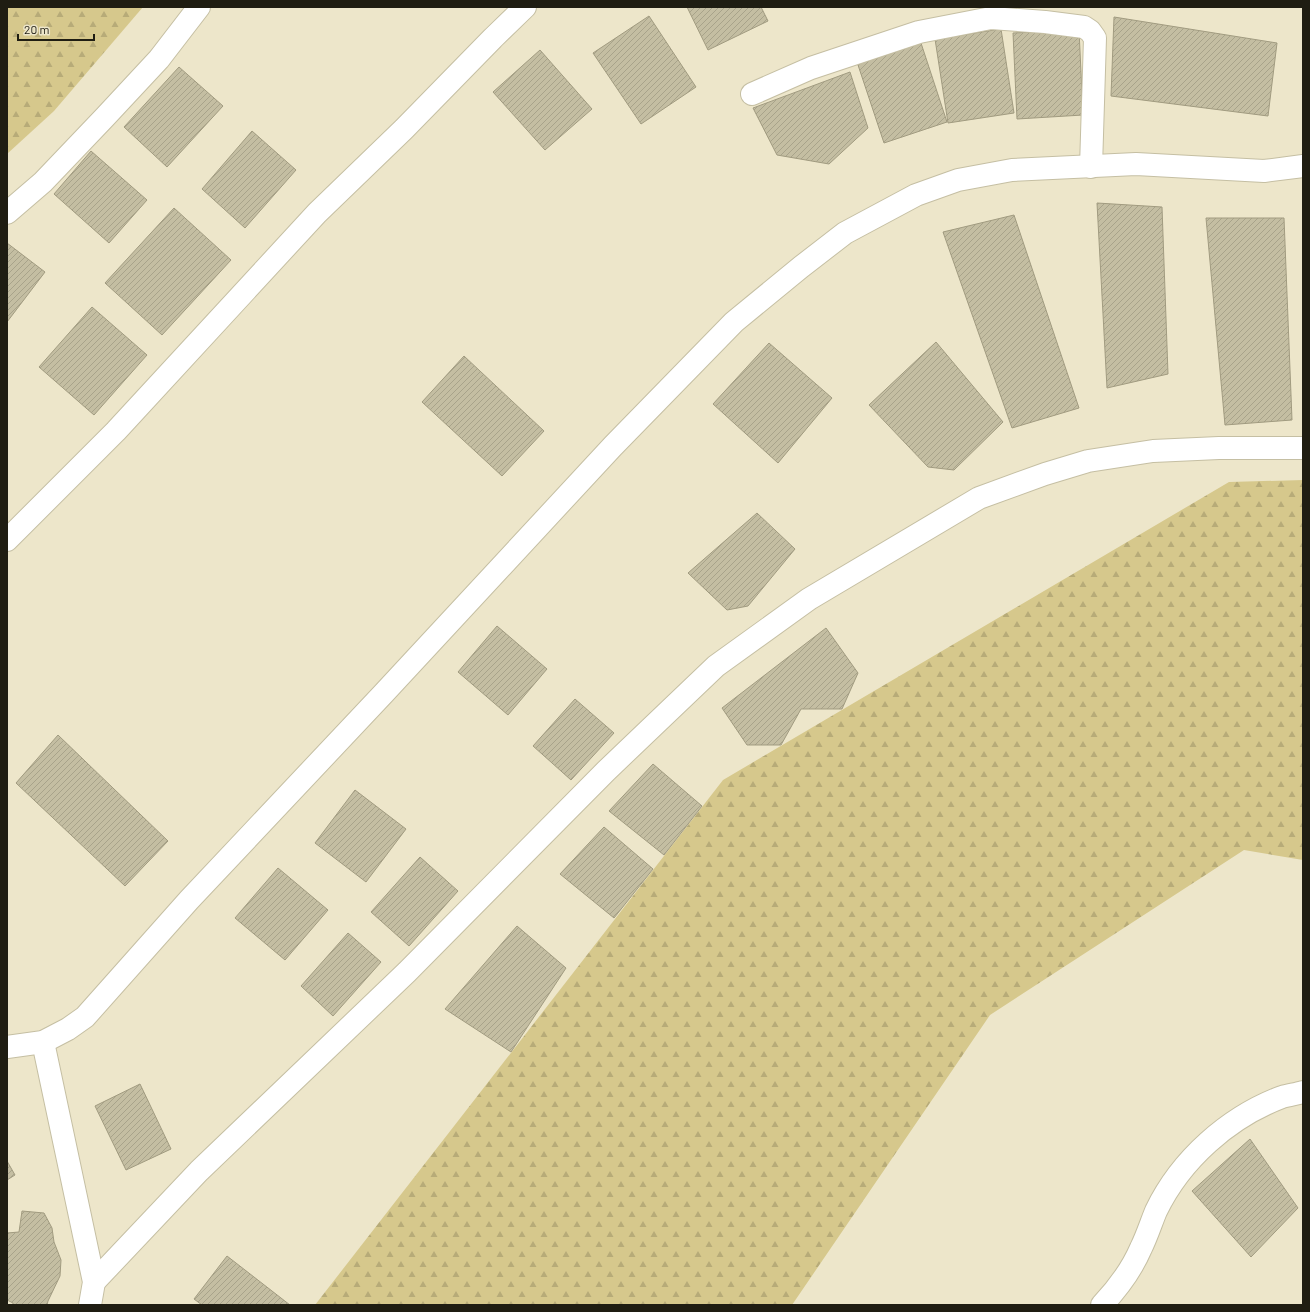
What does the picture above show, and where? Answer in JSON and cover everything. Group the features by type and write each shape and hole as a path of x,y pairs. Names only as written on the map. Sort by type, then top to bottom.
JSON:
{"street":[{"path":"7,213 43,182 105,117 158,59 200,7"},
{"path":"7,540 116,431 317,213 404,129 525,7"},
{"path":"752,94 812,68 919,32 991,18 1045,22 1084,27 1090,31 1095,38 1091,166"},
{"path":"7,1047 43,1042 68,1029 85,1017 189,900 384,693 613,446 734,322 845,233 916,195 958,180 1012,170 1136,164 1264,171 1303,166"},
{"path":"94,1282 199,1171 407,972 616,761 716,666 809,599 979,498 1045,474 1088,461 1154,451 1219,448 1303,448"},
{"path":"43,1042 94,1282 90,1305"},
{"path":"1102,1305 1128,1273 1141,1249 1156,1211 1170,1187 1188,1162 1219,1133 1251,1112 1283,1097 1303,1092"}],"green space":[{"path":"7,7 143,7 54,111 7,154"},
{"path":"1303,480 1303,860 1244,850 990,1015 792,1305 315,1305 723,780 1229,482"}],"building":[{"path":"687,7 761,7 768,21 708,50"},
{"path":"649,16 696,87 641,124 593,53"},
{"path":"1114,17 1277,43 1268,116 1111,96"},
{"path":"1001,29 1014,113 948,123 935,39"},
{"path":"1079,30 1083,115 1017,119 1013,33"},
{"path":"920,40 947,122 884,143 857,62"},
{"path":"540,50 592,109 545,150 493,92"},
{"path":"179,67 223,106 167,167 124,127"},
{"path":"850,72 868,128 829,164 777,155 753,108"},
{"path":"252,131 296,170 245,228 202,189"},
{"path":"91,151 147,200 109,243 54,194"},
{"path":"1097,203 1162,207 1168,374 1107,388"},
{"path":"174,208 231,260 162,335 105,283"},
{"path":"1014,215 1079,408 1012,428 943,232"},
{"path":"1206,218 1284,218 1292,420 1225,425"},
{"path":"7,243 45,272 7,322"},
{"path":"92,307 147,355 94,415 39,367"},
{"path":"936,342 1003,422 954,470 928,467 869,405"},
{"path":"769,343 832,398 778,463 713,404"},
{"path":"464,356 544,431 502,476 422,402"},
{"path":"757,513 795,549 748,606 727,610 688,573"},
{"path":"497,626 547,669 508,715 458,672"},
{"path":"826,628 858,673 842,709 801,709 781,745 747,745 722,708"},
{"path":"575,699 614,733 571,780 533,746"},
{"path":"58,735 168,841 125,886 16,783"},
{"path":"653,764 702,806 664,855 609,811"},
{"path":"355,790 406,829 366,882 315,843"},
{"path":"604,827 653,869 614,918 560,874"},
{"path":"420,857 458,891 409,946 371,912"},
{"path":"278,868 328,910 285,960 235,918"},
{"path":"517,926 566,968 511,1052 445,1009"},
{"path":"348,933 381,962 333,1016 301,986"},
{"path":"140,1084 171,1149 126,1170 95,1106"},
{"path":"1250,1139 1298,1208 1251,1257 1192,1191"},
{"path":"7,1161 15,1175 7,1180"},
{"path":"22,1211 44,1213 52,1228 54,1242 61,1260 60,1276 47,1305 13,1305 13,1303 7,1300 7,1233 19,1232"},
{"path":"227,1256 290,1305 202,1305 194,1299"}]}
